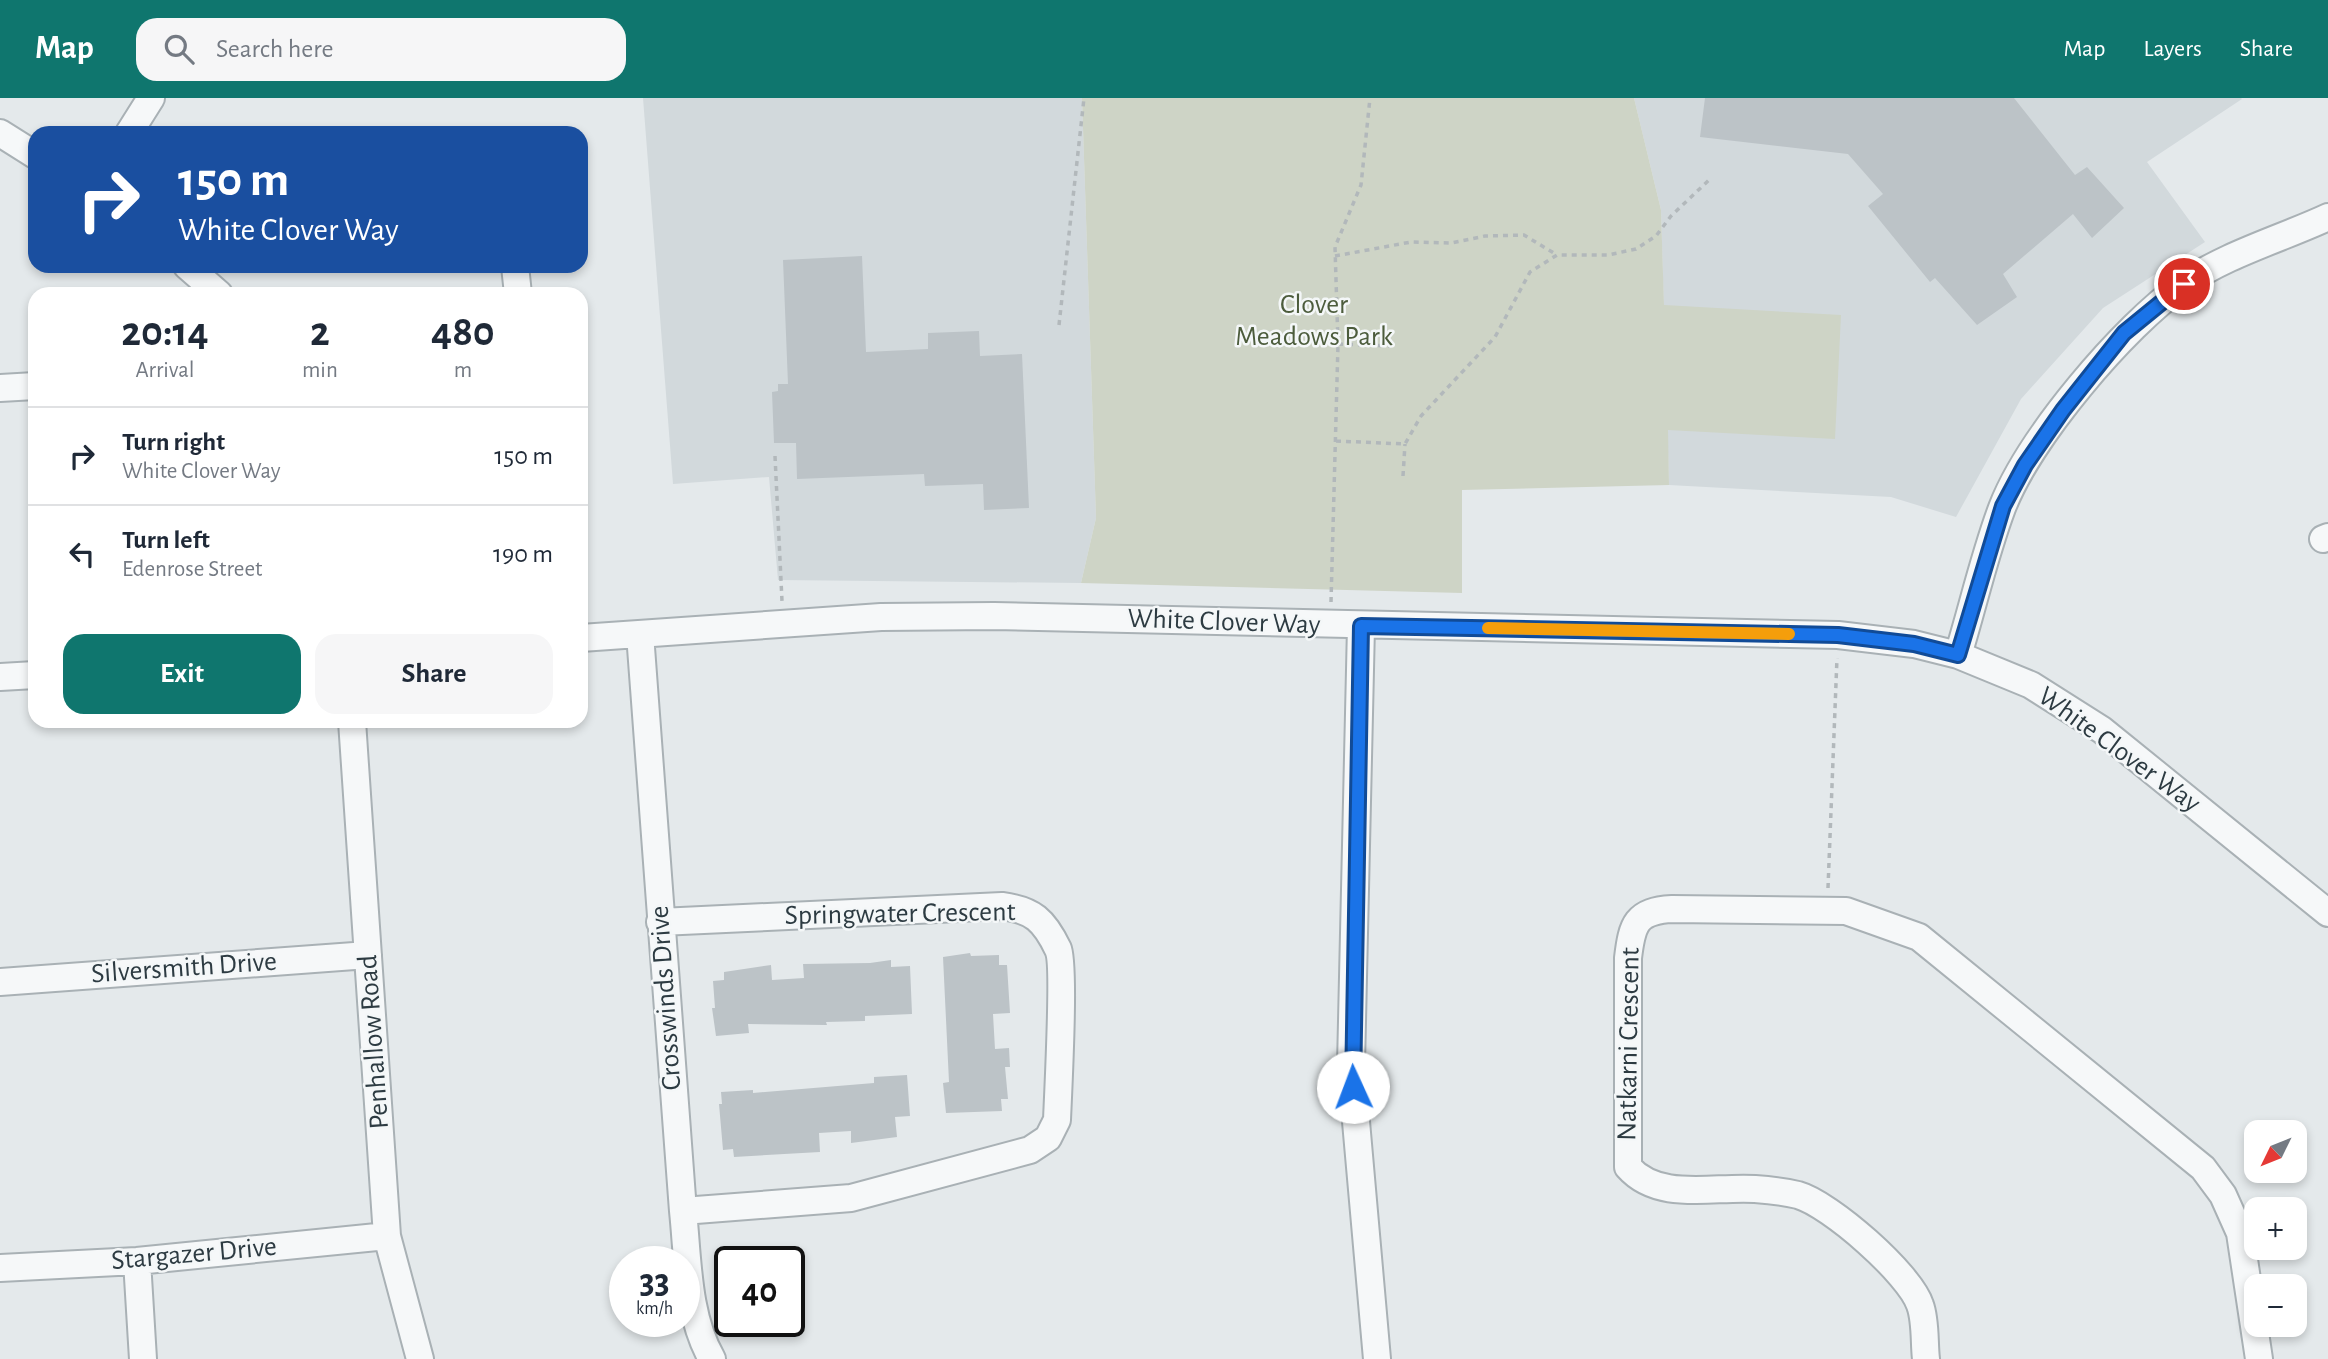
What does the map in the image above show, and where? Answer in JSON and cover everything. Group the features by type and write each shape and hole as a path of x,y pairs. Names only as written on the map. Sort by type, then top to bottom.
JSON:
{"street":[{"path":"133,126 151,98"},
{"path":"0,134 28,151"},
{"path":"1958,655 2003,506 2025,465 2063,410 2124,333 2184,284 2205,271 2328,216"},
{"path":"193,273 206,287"},
{"path":"0,388 28,386"},
{"name":"White Clover Way","path":"588,638 881,617 984,615 1361,626 1838,635 1914,644 1987,665 2071,708 2325,904"},
{"path":"1361,626 1351,1065 1377,1359"},
{"name":"Crosswinds Drive","path":"640,634 683,1211 694,1307 705,1347 712,1359"},
{"path":"0,677 28,675"},
{"name":"Penhallow Road","path":"352,728 387,1236 420,1359"},
{"name":"Springwater Crescent","path":"660,922 1002,906 1027,909 1041,921 1059,951 1058,1120 1048,1138 1030,1150 851,1198 683,1211"},
{"name":"Natkarni Crescent","path":"1926,1359 1920,1305 1898,1271 1839,1220 1800,1196 1757,1189 1664,1188 1640,1181 1628,1167 1628,958 1631,934 1641,916 1652,910 1672,909 1846,911 1919,937 2203,1168 2223,1195 2240,1233 2259,1359"},
{"name":"Silversmith Drive","path":"0,982 368,955"},
{"name":"Stargazer Drive","path":"0,1268 137,1261 387,1236"},
{"path":"137,1261 144,1359"}],"path":[{"path":"1059,325 1084,98"},
{"path":"1331,625 1338,344 1335,247 1361,185 1370,98"},
{"path":"1403,476 1405,443 1421,416 1495,337 1530,272 1558,255 1608,255 1636,249 1656,236 1671,216 1709,180"},
{"path":"1335,256 1411,242 1451,243 1485,236 1524,234 1558,255"},
{"path":"1338,344 1391,346"},
{"path":"1336,441 1405,443"},
{"path":"775,456 783,623"},
{"path":"1827,911 1838,635"}],"shaded area":[{"path":"643,98 1082,98 1096,518 1081,583 778,580 769,477 673,484"},
{"path":"1634,98 2242,99 2147,162 2205,242 2103,308 2021,399 1956,517 1891,497 1669,485 1661,210"}],"green space":[{"name":"Clover Meadows Park","path":"1082,98 1634,98 1661,210 1664,305 1841,315 1835,439 1668,430 1669,485 1462,490 1462,593 1081,583 1096,518"}],"building":[{"path":"1705,98 2014,98 2075,175 2087,167 2124,208 2092,238 2073,214 2003,274 2017,297 1977,325 1935,278 1930,282 1868,206 1883,194 1848,154 1700,137"},
{"path":"862,256 866,352 928,349 928,333 979,331 980,356 1022,354 1029,508 984,510 983,484 925,486 924,474 797,479 796,443 774,443 772,392 778,391 778,384 788,384 783,260"},
{"path":"970,953 971,956 999,955 999,965 1007,965 1010,1013 993,1014 995,1049 1009,1048 1010,1067 1005,1067 1008,1099 1001,1099 1002,1111 946,1113 943,1083 949,1082 943,957"},
{"path":"891,960 891,967 910,966 912,1014 865,1016 865,1021 826,1022 827,1025 748,1024 749,1033 716,1036 712,1008 715,1008 713,981 724,980 724,972 771,965 772,980 804,978 803,964"},
{"path":"907,1075 910,1116 895,1117 897,1137 851,1143 851,1131 819,1133 820,1152 734,1157 733,1149 723,1150 719,1104 722,1104 721,1092 753,1090 753,1093 874,1083 874,1077"}],"slow traffic":[{"path":"1488,628 1789,634"}],"route":[{"path":"1353,1087 1351,1065 1361,626 1838,635 1914,644 1958,655 2003,506 2025,465 2063,410 2124,333 2184,284"}]}
